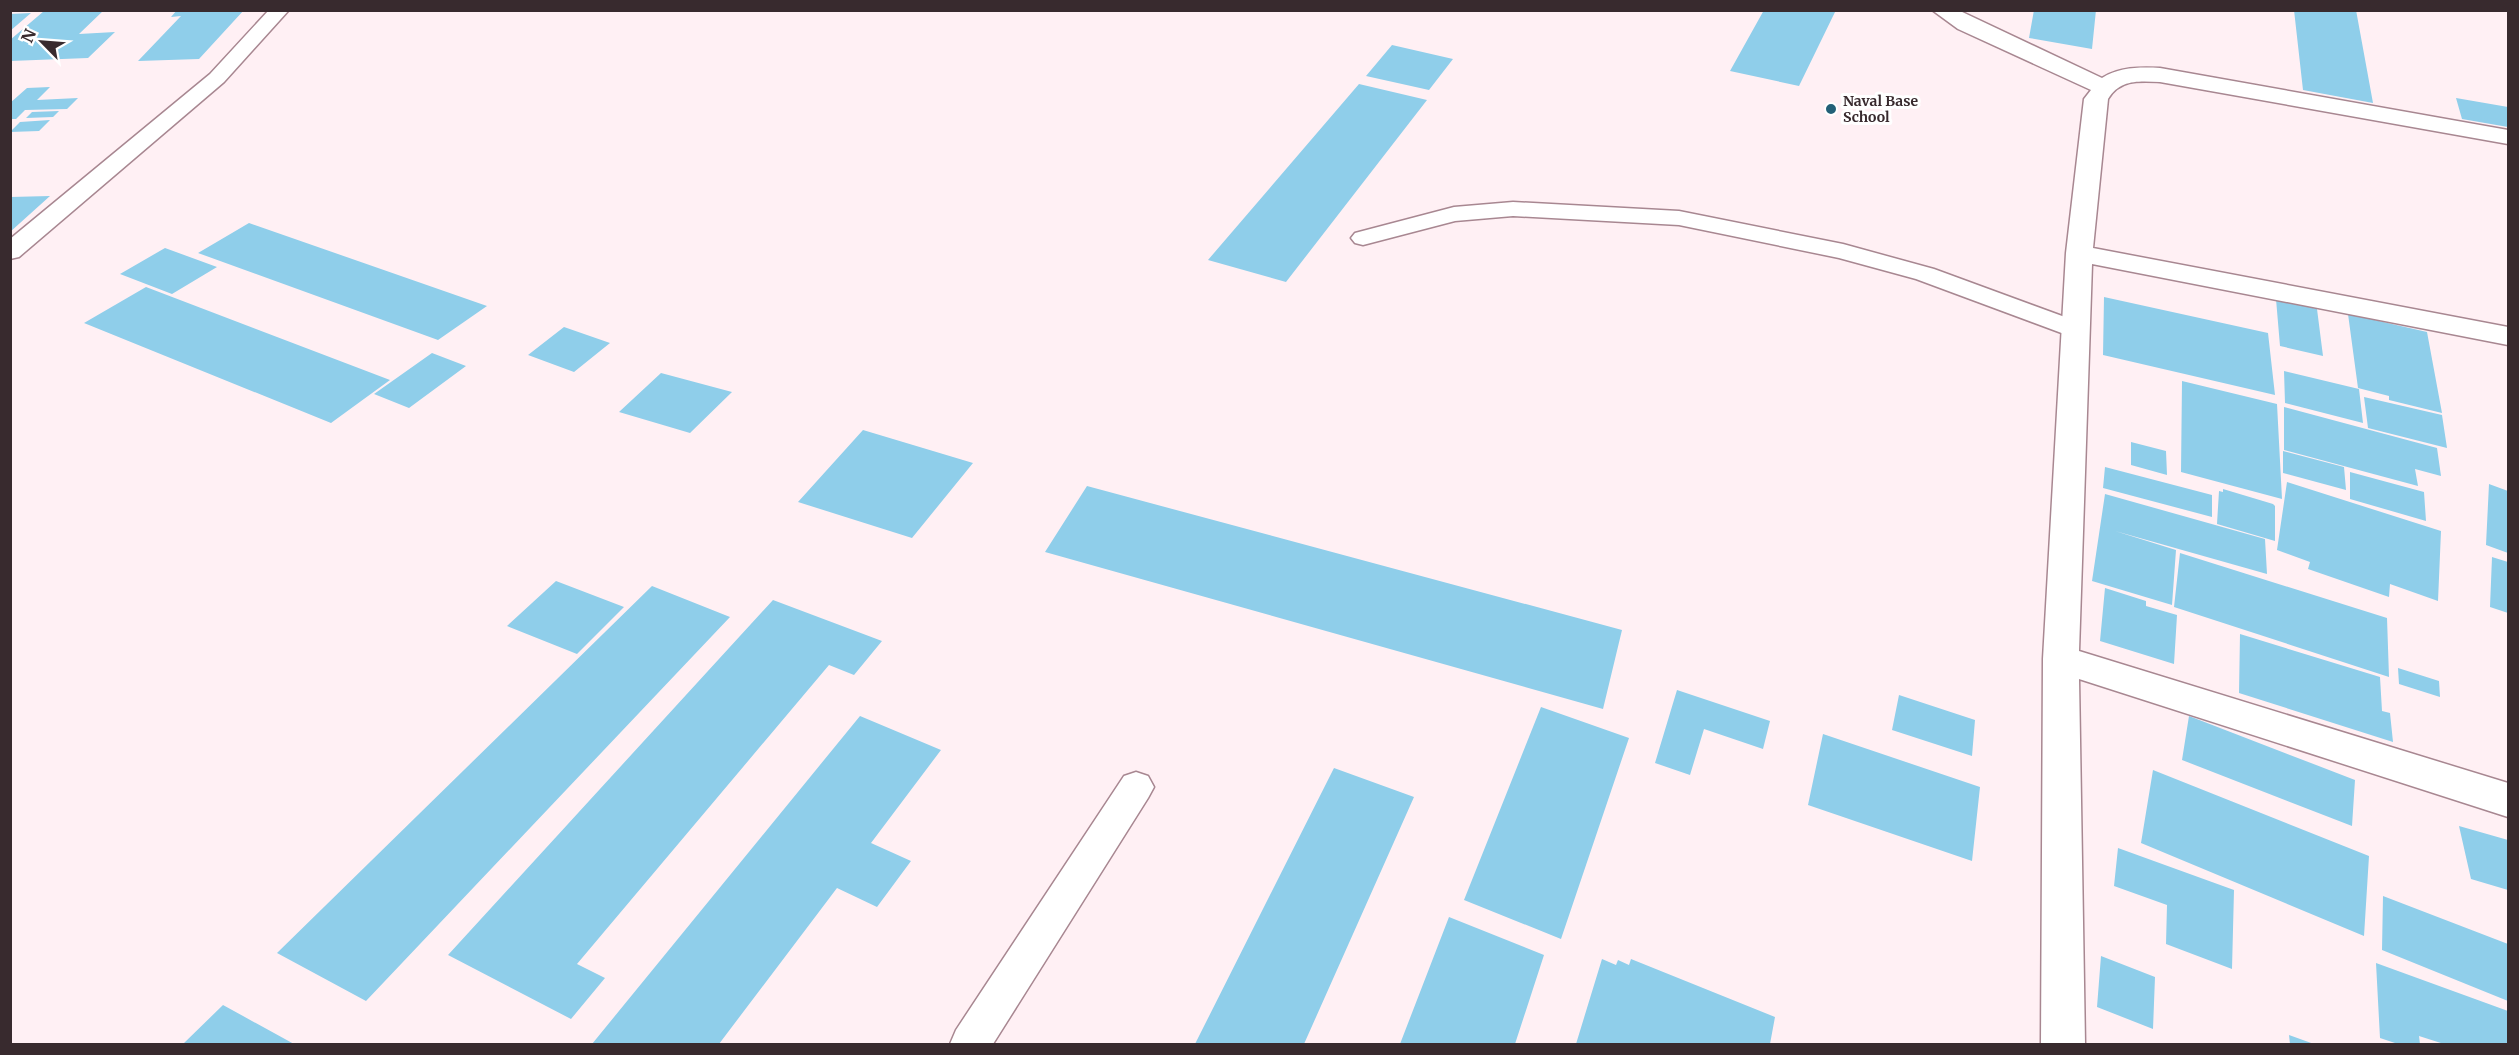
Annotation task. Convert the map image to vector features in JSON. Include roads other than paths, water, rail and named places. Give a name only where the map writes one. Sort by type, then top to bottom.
[{"type":"street","points":[[1942,10],[1966,24],[2103,87]]},
{"type":"street","points":[[2063,1044],[2061,659],[2079,253],[2096,99],[2103,87],[2120,77],[2134,74],[2160,75],[2508,137]]},
{"type":"street","points":[[2079,253],[2508,336]]},
{"type":"street","points":[[2061,659],[2508,800]]},
{"type":"lane","points":[[10,252],[217,78],[280,10]]},
{"type":"lane","points":[[1363,238],[1454,214],[1513,209],[1679,218],[1843,251],[1924,274],[2075,330]]},
{"type":"lane","points":[[970,1044],[1136,787]]},
{"type":"place","name":"Naval Base School","points":[[1831,109]]}]
